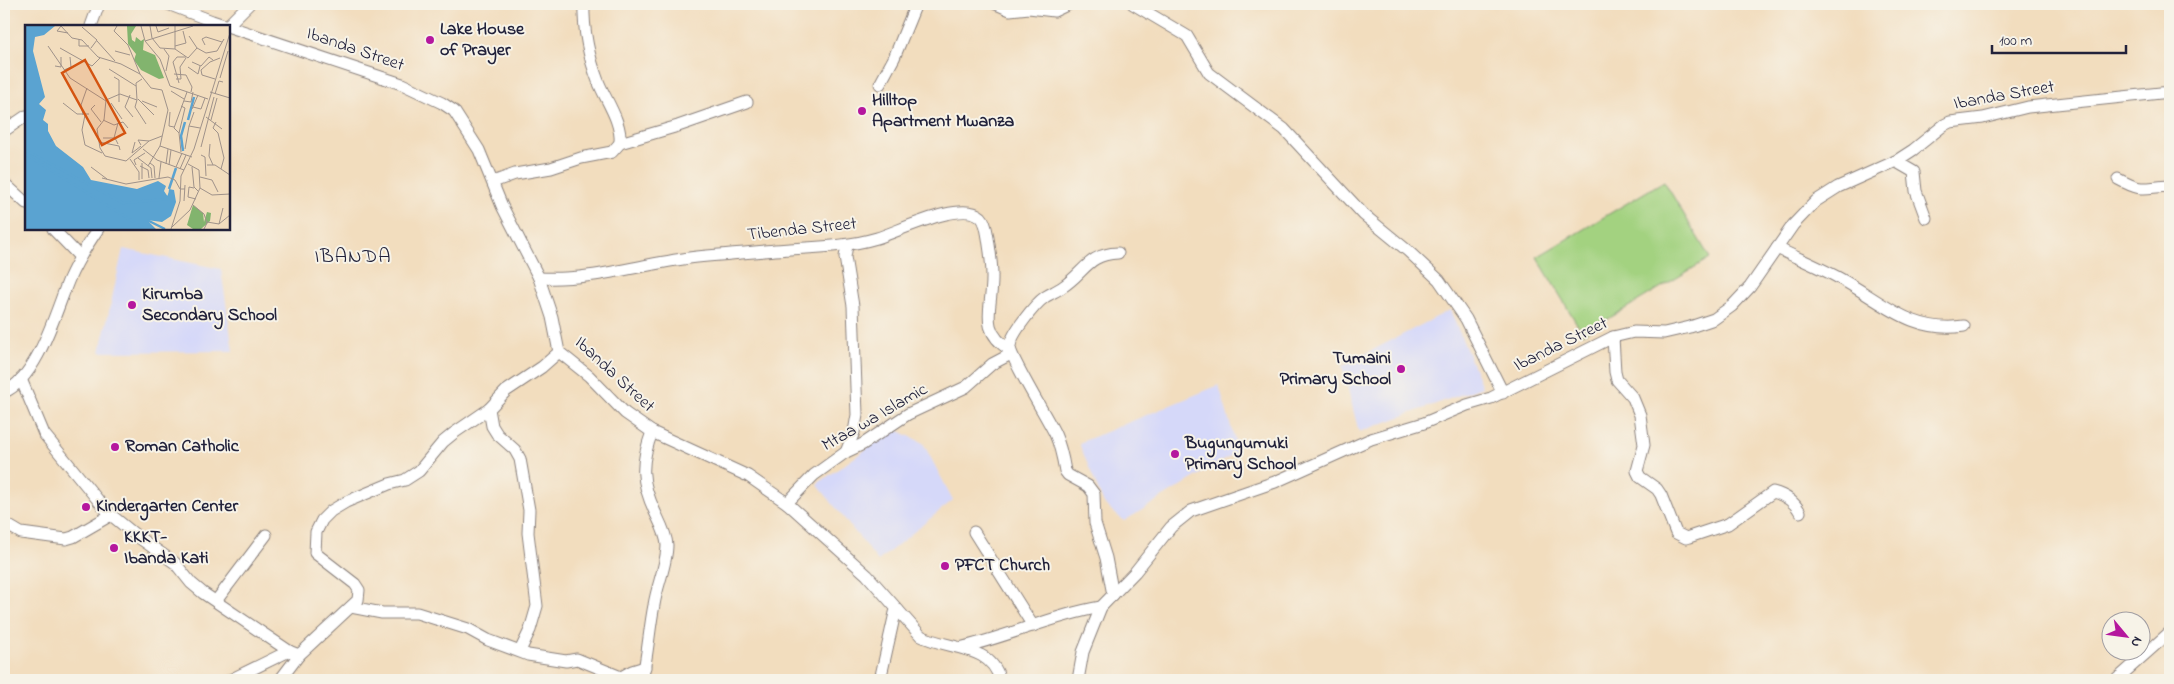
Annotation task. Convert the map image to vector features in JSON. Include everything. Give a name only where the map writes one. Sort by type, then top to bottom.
[{"type":"street","points":[[91,25],[99,4]]},
{"type":"street","name":"Ibanda Street","points":[[168,4],[228,25]]},
{"type":"street","points":[[228,25],[250,4]]},
{"type":"street","points":[[584,4],[587,40],[597,79],[618,127],[620,143]]},
{"type":"street","points":[[996,4],[1010,10],[1029,8],[1054,11],[1069,4]]},
{"type":"street","points":[[1134,4],[1187,36],[1209,73],[1284,129],[1364,215],[1408,251],[1438,280],[1466,319],[1502,393]]},
{"type":"street","points":[[880,84],[894,58],[913,5]]},
{"type":"street","name":"Ibanda Street","points":[[230,26],[402,84],[442,103],[454,111],[469,132],[493,182],[502,206],[539,278],[552,317],[560,352],[568,361],[589,376],[625,412],[652,432],[748,476],[787,503],[867,574],[921,636],[940,644],[964,647],[989,660],[997,671],[1000,680]]},
{"type":"street","name":"Ibanda Street","points":[[1101,607],[1135,572],[1171,527],[1191,511],[1275,482],[1371,439],[1424,423],[1502,393],[1613,337],[1634,332],[1664,333],[1714,319],[1738,300],[1799,218],[1816,201],[1838,187],[1895,161],[1950,122],[1983,118],[2028,107],[2170,92]]},
{"type":"street","points":[[493,182],[515,174],[551,168],[581,158],[612,152],[620,143],[678,126],[747,102]]},
{"type":"street","points":[[4,131],[25,117]]},
{"type":"street","points":[[1895,161],[1914,172],[1914,186],[1926,218]]},
{"type":"street","points":[[2118,178],[2131,186],[2143,190],[2157,186],[2170,186]]},
{"type":"street","points":[[4,183],[25,202]]},
{"type":"street","name":"Tibenda Street","points":[[539,278],[577,279],[688,258],[847,244],[876,239],[906,226],[956,212],[968,211],[980,217],[986,226],[991,252],[992,276],[988,314],[990,329],[1000,343],[1011,352]]},
{"type":"street","points":[[53,230],[80,257]]},
{"type":"street","points":[[4,392],[21,379],[50,329],[80,257],[97,230]]},
{"type":"street","points":[[846,452],[854,432],[857,415],[853,306],[845,257],[847,244]]},
{"type":"street","points":[[1777,248],[1839,277],[1904,318],[1938,327],[1964,326]]},
{"type":"street","points":[[1113,595],[1106,558],[1095,523],[1092,490],[1064,471],[1056,435],[1011,352],[1012,339],[1039,303],[1066,285],[1100,255],[1118,253]]},
{"type":"street","points":[[1613,337],[1617,380],[1633,398],[1640,415],[1644,445],[1637,471],[1640,477],[1657,489],[1661,495],[1676,533],[1686,538],[1728,524],[1773,492],[1788,498],[1796,504],[1800,512]]},
{"type":"street","points":[[230,680],[294,653],[352,608],[359,594],[356,584],[315,553],[316,532],[322,520],[331,511],[346,502],[389,484],[405,480],[419,472],[443,442],[475,417],[489,409],[506,391],[542,367],[560,352]]},
{"type":"street","name":"Mtaa wa Islamic","points":[[787,503],[814,475],[846,452],[863,444],[908,414],[966,388],[992,364],[1011,352]]},
{"type":"street","points":[[21,379],[44,434],[111,515],[175,564],[191,583],[294,653]]},
{"type":"street","points":[[489,409],[492,426],[497,434],[515,450],[520,459],[529,510],[528,534],[537,606],[530,630],[520,652]]},
{"type":"street","points":[[642,680],[648,658],[654,605],[667,546],[665,534],[646,492],[643,463],[645,450],[652,432]]},
{"type":"street","points":[[4,523],[21,533],[66,539],[73,537],[111,515]]},
{"type":"street","points":[[974,532],[1032,626]]},
{"type":"street","points":[[216,601],[266,534]]},
{"type":"street","points":[[964,647],[998,638],[1066,614],[1101,607]]},
{"type":"street","points":[[1078,680],[1082,652],[1101,607]]},
{"type":"street","points":[[352,608],[382,613],[417,613],[468,629],[488,640],[520,652],[566,661],[577,659],[618,678],[645,667]]},
{"type":"street","points":[[880,680],[895,613],[898,610]]},
{"type":"street","points":[[2116,680],[2170,632]]},
{"type":"street","points":[[280,680],[294,653]]},
{"type":"shaded area","points":[[123,249],[221,269],[233,351],[100,352]]},
{"type":"shaded area","points":[[1450,310],[1482,387],[1359,432],[1342,366]]},
{"type":"shaded area","points":[[1219,385],[1238,451],[1124,521],[1104,504],[1079,443]]},
{"type":"shaded area","points":[[895,429],[923,443],[953,500],[878,561],[817,484]]},
{"type":"green space","points":[[1664,181],[1710,258],[1583,334],[1537,257]]},
{"type":"place","name":"Lake House of Prayer","points":[[430,40]]},
{"type":"place","name":"Hilltop Apartment Mwanza","points":[[862,111]]},
{"type":"place","name":"Kirumba Secondary School","points":[[132,305]]},
{"type":"place","name":"Tumaini Primary School","points":[[1401,369]]},
{"type":"place","name":"Roman Catholic","points":[[115,447]]},
{"type":"place","name":"Bugungumuki Primary School","points":[[1175,454]]},
{"type":"place","name":"Kindergarten Center","points":[[86,507]]},
{"type":"place","name":"KKKT- Ibanda Kati","points":[[114,548]]},
{"type":"place","name":"PFCT Church","points":[[945,566]]},
{"type":"district","name":"IBANDA","points":[[353,257]]}]
